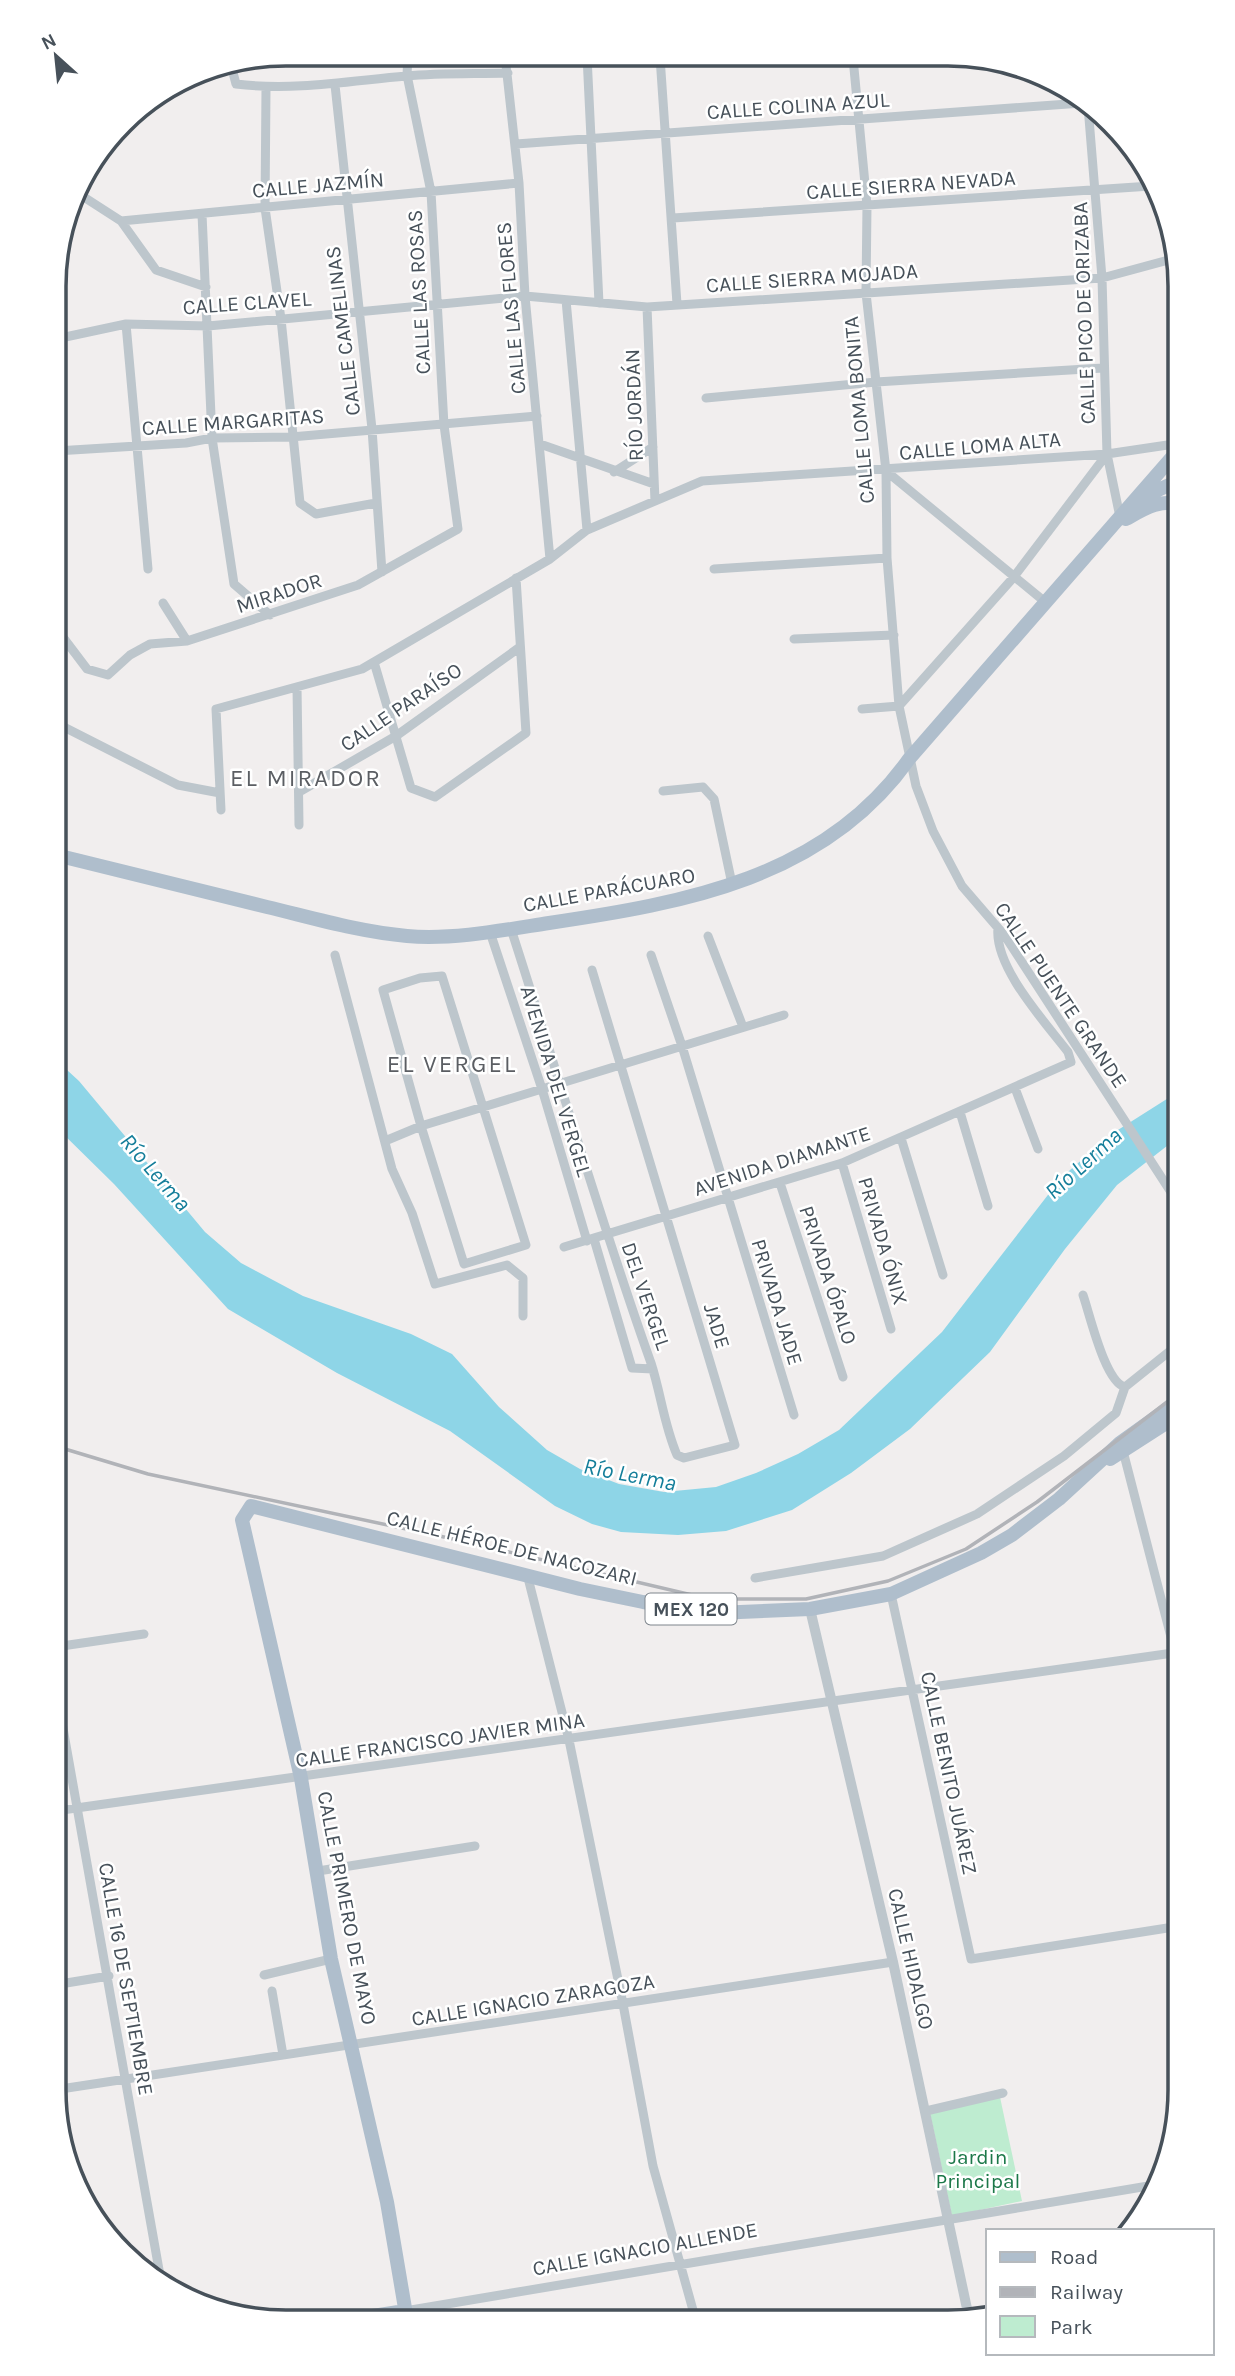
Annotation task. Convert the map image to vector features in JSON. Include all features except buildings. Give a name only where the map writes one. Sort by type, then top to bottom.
[{"type":"main road","points":[[1116,522],[1138,500],[1168,462]]},
{"type":"main road","points":[[1138,500],[1168,485]]},
{"type":"main road","points":[[1116,522],[1149,506],[1168,501]]},
{"type":"main road","name":"CALLE PARÁCUARO","points":[[66,858],[341,925],[408,937],[490,932],[640,910],[707,894],[773,868],[838,832],[886,792],[909,759],[1044,601],[1116,522]]},
{"type":"main road","name":"CALLE HÉROE DE NACOZARI","points":[[251,1506],[272,1514],[593,1592],[716,1614],[810,1609],[891,1594],[951,1568],[1012,1535],[1168,1410]]},
{"type":"main road","name":"CALLE HÉROE DE NACOZARI","points":[[1122,1447],[1168,1421]]},
{"type":"main road","name":"CALLE PRIMERO DE MAYO","points":[[251,1506],[242,1520],[301,1777],[331,1959],[387,2202],[405,2310]]},
{"type":"street","points":[[661,66],[677,304]]},
{"type":"street","name":"CALLE LOMA BONITA","points":[[854,66],[867,205],[866,293],[886,471],[887,558],[899,706],[909,759]]},
{"type":"street","name":"CALLE LAS ROSAS","points":[[407,67],[431,192],[444,425],[458,529]]},
{"type":"street","name":"CALLE LAS FLORES","points":[[507,67],[516,144],[525,296],[550,559]]},
{"type":"street","points":[[587,67],[599,303]]},
{"type":"street","points":[[233,74],[236,84],[266,88],[335,85],[407,75],[508,74]]},
{"type":"street","name":"CALLE CAMELINAS","points":[[335,85],[345,201],[372,429],[382,572]]},
{"type":"street","points":[[266,88],[265,208],[281,319],[291,437],[300,503],[316,514],[376,503]]},
{"type":"street","name":"CALLE COLINA AZUL","points":[[516,144],[1071,104]]},
{"type":"street","name":"CALLE PICO DE ORIZABA","points":[[1089,118],[1102,278],[1107,454],[1116,522]]},
{"type":"street","name":"CALLE JAZMÍN","points":[[121,221],[519,183]]},
{"type":"street","name":"CALLE SIERRA NEVADA","points":[[673,218],[1144,186]]},
{"type":"street","name":"CALLE CLAVEL","points":[[85,198],[121,221],[156,270],[206,287]]},
{"type":"street","points":[[202,214],[212,438],[234,584],[270,615]]},
{"type":"street","name":"CALLE SIERRA MOJADA","points":[[525,296],[647,307],[1102,278],[1167,260]]},
{"type":"street","name":"CALLE CLAVEL","points":[[66,337],[126,324],[208,326],[525,296]]},
{"type":"street","points":[[566,300],[587,530]]},
{"type":"street","name":"RÍO JORDÁN","points":[[647,307],[655,501]]},
{"type":"street","points":[[126,324],[148,569]]},
{"type":"street","points":[[706,398],[876,382],[1103,368]]},
{"type":"street","name":"CALLE MARGARITAS","points":[[66,450],[212,438],[291,437],[537,416]]},
{"type":"street","points":[[540,444],[581,461],[654,484]]},
{"type":"street","points":[[614,472],[653,447]]},
{"type":"street","name":"CALLE LOMA ALTA","points":[[550,559],[587,530],[702,481],[886,471],[1107,454],[1168,447]]},
{"type":"street","points":[[862,709],[899,706],[1013,578],[1107,454]]},
{"type":"street","points":[[886,471],[1044,601]]},
{"type":"street","name":"MIRADOR","points":[[66,641],[87,669],[108,675],[130,655],[150,644],[187,641],[358,585],[458,529]]},
{"type":"street","points":[[714,569],[887,558]]},
{"type":"street","points":[[221,810],[216,709],[362,669],[550,559]]},
{"type":"street","points":[[374,662],[411,788],[435,797],[526,733],[516,578]]},
{"type":"street","points":[[163,603],[187,641]]},
{"type":"street","points":[[794,639],[894,635]]},
{"type":"street","name":"CALLE PARAÍSO","points":[[299,792],[396,736],[520,647]]},
{"type":"street","points":[[297,687],[299,825]]},
{"type":"street","points":[[66,728],[178,785],[220,793]]},
{"type":"street","name":"CALLE PUENTE GRANDE","points":[[909,759],[933,831],[962,886],[1001,932],[1168,1186]]},
{"type":"street","points":[[663,791],[703,787],[714,799],[732,884]]},
{"type":"street","name":"AVENIDA DEL VERGEL","points":[[510,929],[561,1083],[606,1235]]},
{"type":"street","name":"AVENIDA DEL VERGEL","points":[[490,932],[591,1240]]},
{"type":"street","name":"AVENIDA DIAMANTE","points":[[564,1247],[842,1163],[1072,1062],[1008,967],[997,936],[1001,932]]},
{"type":"street","points":[[708,936],[743,1027]]},
{"type":"street","points":[[335,955],[392,1169],[412,1213],[435,1284],[507,1265],[523,1278],[523,1316]]},
{"type":"street","name":"PRIVADA JADE","points":[[651,955],[682,1046],[794,1415]]},
{"type":"street","name":"JADE","points":[[592,970],[623,1064],[735,1446]]},
{"type":"street","points":[[442,976],[526,1245],[464,1264],[421,1126],[383,990],[420,978],[442,976]]},
{"type":"street","points":[[385,1141],[421,1126],[784,1015]]},
{"type":"street","points":[[1015,1088],[1038,1149]]},
{"type":"street","points":[[960,1112],[988,1206]]},
{"type":"street","points":[[901,1138],[943,1275]]},
{"type":"street","name":"PRIVADA ÓNIX","points":[[842,1163],[891,1329]]},
{"type":"street","name":"PRIVADA ÓPALO","points":[[780,1183],[843,1377]]},
{"type":"street","name":"DEL VERGEL","points":[[606,1235],[653,1368],[666,1430],[677,1455],[684,1458],[735,1446]]},
{"type":"street","name":"DEL VERGEL","points":[[591,1240],[632,1368],[653,1368]]},
{"type":"street","points":[[1083,1295],[1103,1357],[1114,1380],[1125,1387]]},
{"type":"street","points":[[755,1578],[883,1556],[977,1514],[1064,1456],[1116,1413],[1125,1387],[1168,1353]]},
{"type":"street","points":[[1122,1447],[1168,1615]]},
{"type":"street","points":[[527,1574],[569,1740],[653,2165],[693,2310]]},
{"type":"street","name":"CALLE BENITO JUÁREZ","points":[[891,1594],[914,1689],[971,1959],[1168,1928]]},
{"type":"street","name":"CALLE HIDALGO","points":[[810,1609],[893,1962],[967,2308]]},
{"type":"street","points":[[66,1645],[144,1634]]},
{"type":"street","name":"CALLE FRANCISCO JAVIER MINA","points":[[66,1810],[1168,1653]]},
{"type":"street","name":"CALLE 16 DE SEPTIEMBRE","points":[[66,1740],[159,2268]]},
{"type":"street","points":[[318,1871],[475,1846]]},
{"type":"street","points":[[264,1975],[331,1959]]},
{"type":"street","name":"CALLE IGNACIO ZARAGOZA","points":[[66,2088],[893,1962]]},
{"type":"street","points":[[66,1983],[109,1976]]},
{"type":"street","points":[[272,1991],[283,2055]]},
{"type":"street","points":[[926,2111],[1003,2093]]},
{"type":"street","name":"CALLE IGNACIO ALLENDE","points":[[437,2310],[681,2263],[1145,2187]]},
{"type":"green space","name":"Jardin Principal","points":[[1000,2097],[1022,2201],[952,2216],[930,2113]]},
{"type":"water","name":"Río Lerma","points":[[66,1069],[79,1081],[205,1232],[241,1263],[303,1296],[411,1334],[452,1354],[499,1407],[547,1450],[580,1469],[619,1484],[664,1492],[716,1487],[756,1473],[798,1454],[839,1430],[942,1332],[1061,1178],[1110,1135],[1168,1098],[1168,1145],[1117,1185],[1065,1249],[990,1352],[910,1429],[851,1473],[792,1510],[726,1531],[678,1535],[621,1532],[592,1524],[555,1506],[450,1431],[337,1373],[228,1309],[114,1184],[66,1137]]},
{"type":"railway","points":[[66,1449],[148,1474],[458,1540],[709,1599],[806,1599],[888,1581],[966,1549],[1037,1502],[1168,1401]]},
{"type":"district","name":"EL MIRADOR","points":[[306,778]]},
{"type":"district","name":"EL VERGEL","points":[[452,1064]]}]
